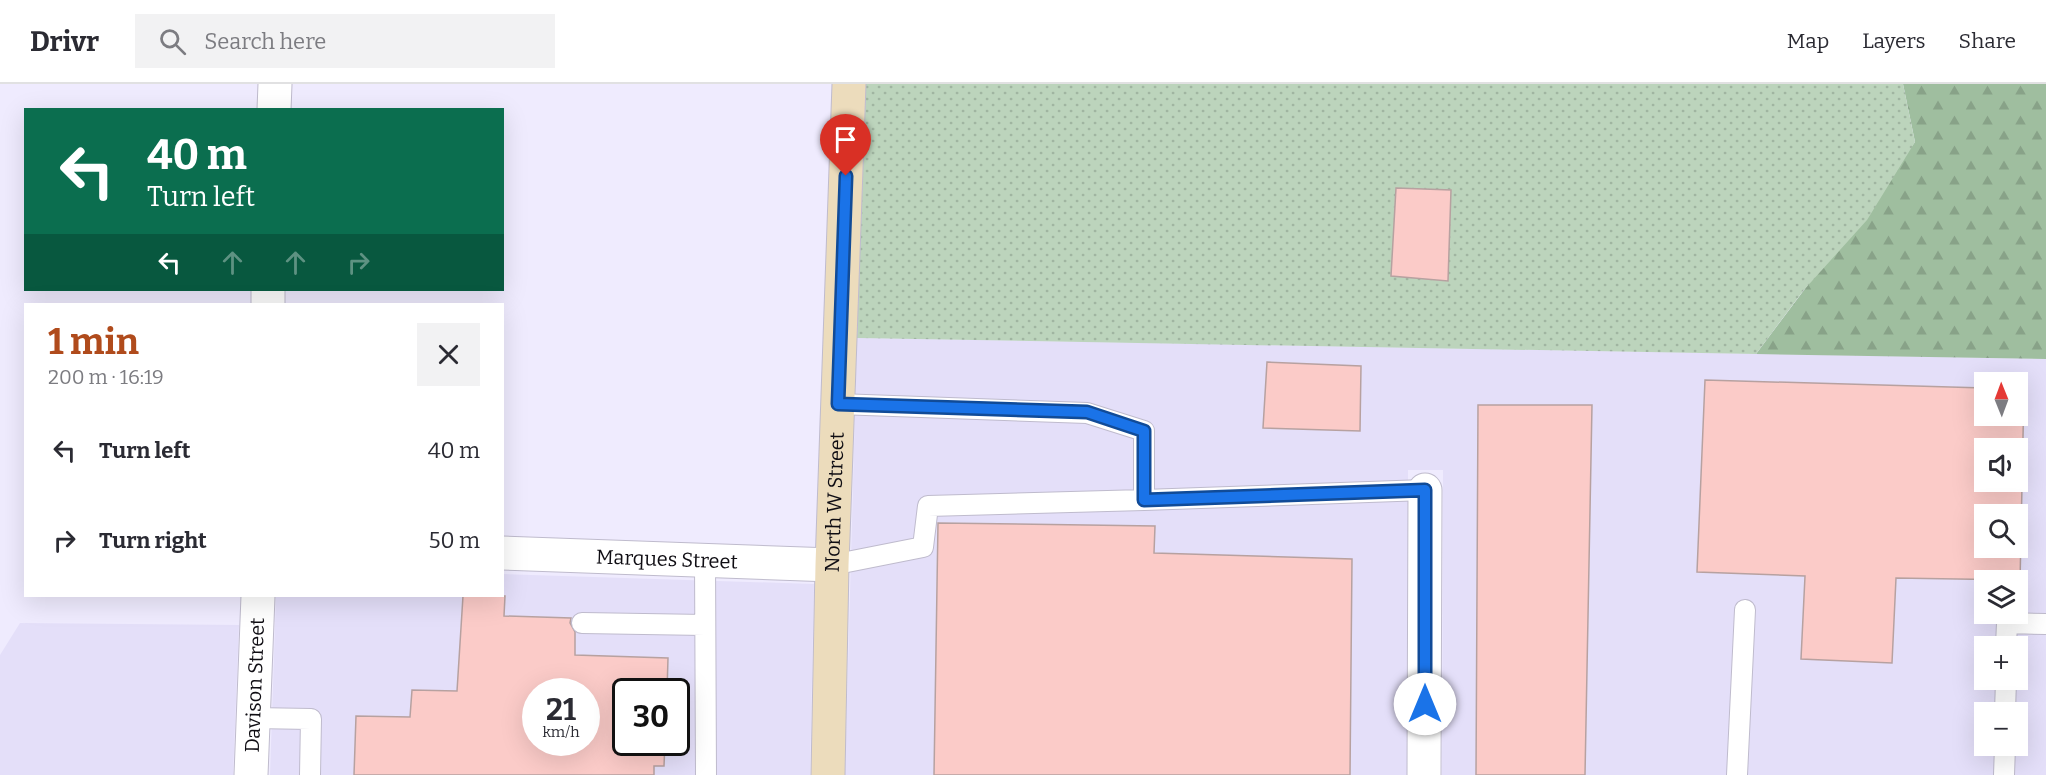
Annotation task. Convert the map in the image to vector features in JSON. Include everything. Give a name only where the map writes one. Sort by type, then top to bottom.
[{"type":"main road","name":"North W Street","points":[[828,775],[832,565],[849,84]]},
{"type":"street","points":[[274,108],[275,84]]},
{"type":"street","points":[[1424,775],[1425,490]]},
{"type":"street","name":"Marques Street","points":[[504,553],[832,565]]},
{"type":"street","name":"Davison Street","points":[[251,775],[258,597]]},
{"type":"lane","points":[[838,404],[1087,412],[1144,431],[1144,500]]},
{"type":"lane","points":[[832,565],[923,547],[928,506],[1425,490]]},
{"type":"lane","points":[[705,560],[706,775]]},
{"type":"lane","points":[[1737,775],[1745,610]]},
{"type":"lane","points":[[582,623],[705,625]]},
{"type":"lane","points":[[2006,636],[2007,623],[2046,624]]},
{"type":"lane","points":[[253,717],[311,719],[310,775]]},
{"type":"lane","points":[[2004,775],[2005,756]]},
{"type":"shaded area","points":[[857,338],[2046,359],[2046,775],[1442,775],[1443,470],[1408,470],[1407,775],[845,775]]},
{"type":"shaded area","points":[[504,574],[814,584],[810,775],[270,775],[276,597],[504,597]]},
{"type":"shaded area","points":[[20,623],[239,625],[233,775],[0,775],[0,655]]},
{"type":"green space","points":[[866,84],[1903,84],[1915,142],[1867,220],[1803,291],[1756,354],[857,338]]},
{"type":"green space","points":[[1903,84],[2046,84],[2046,359],[1756,354],[1915,142]]},
{"type":"building","points":[[1396,188],[1451,190],[1448,281],[1391,276]]},
{"type":"building","points":[[1267,362],[1361,366],[1360,431],[1263,428]]},
{"type":"building","points":[[1705,380],[1974,388],[1974,426],[2023,426],[2023,438],[1974,438],[1974,492],[2022,492],[2022,504],[1974,504],[1974,558],[2020,558],[2020,570],[1974,570],[1974,579],[1896,578],[1892,663],[1801,659],[1805,576],[1697,572]]},
{"type":"building","points":[[1478,405],[1592,405],[1585,775],[1476,775]]},
{"type":"building","points":[[938,523],[1155,526],[1154,553],[1352,559],[1350,775],[934,775]]},
{"type":"building","points":[[505,596],[504,616],[571,618],[570,623],[575,632],[575,655],[668,658],[667,678],[612,678],[612,756],[664,756],[664,766],[654,766],[654,775],[354,775],[356,716],[410,717],[412,690],[457,691],[463,597]]},
{"type":"route","points":[[846,176],[838,404],[1087,412],[1144,431],[1144,500],[1425,490],[1425,704]]}]
